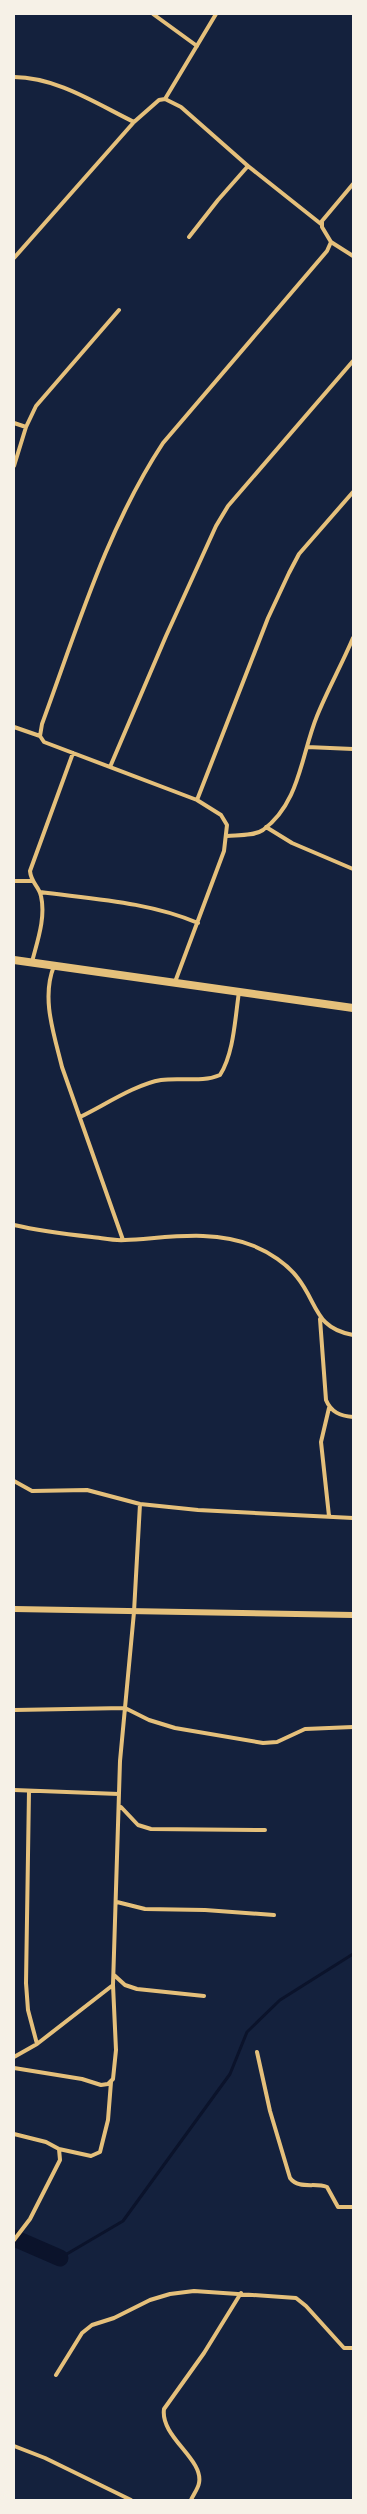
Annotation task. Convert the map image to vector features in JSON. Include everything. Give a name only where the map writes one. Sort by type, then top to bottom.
[{"type":"highway","points":[[14,960],[353,1008]]},
{"type":"street","points":[[153,14],[197,46]]},
{"type":"street","points":[[14,258],[134,122],[153,103],[165,99],[188,58],[216,14]]},
{"type":"street","points":[[14,77],[25,77],[64,88],[134,122]]},
{"type":"street","points":[[165,99],[181,107],[248,166],[321,224],[331,242],[353,256]]},
{"type":"street","points":[[189,237],[218,200],[248,166]]},
{"type":"street","points":[[321,224],[353,184]]},
{"type":"street","points":[[40,736],[42,724],[86,605],[129,500],[143,473],[163,443],[327,250],[331,242]]},
{"type":"street","points":[[14,466],[26,427],[36,406],[119,310]]},
{"type":"street","points":[[110,767],[166,636],[216,526],[228,506],[353,361]]},
{"type":"street","points":[[14,423],[26,427]]},
{"type":"street","points":[[196,800],[268,618],[289,573],[299,554],[353,492]]},
{"type":"street","points":[[227,836],[258,832],[266,827],[289,799],[298,778],[317,716],[353,638]]},
{"type":"street","points":[[14,727],[40,736],[44,742],[196,800],[221,815],[227,825],[227,836],[198,923],[175,983]]},
{"type":"street","points":[[307,747],[353,749]]},
{"type":"street","points":[[32,962],[43,910],[40,892],[31,880],[30,871],[73,753]]},
{"type":"street","points":[[266,827],[292,843],[353,869]]},
{"type":"street","points":[[14,881],[31,880]]},
{"type":"street","points":[[40,892],[152,907],[174,912],[198,923]]},
{"type":"street","points":[[54,966],[48,980],[46,993],[62,1067],[124,1240]]},
{"type":"street","points":[[80,1117],[144,1085],[161,1080],[204,1079],[220,1075],[224,1069],[231,1041],[239,992]]},
{"type":"street","points":[[14,1225],[58,1234],[124,1240],[157,1236],[198,1236],[229,1239],[254,1246],[279,1260],[297,1277],[320,1319],[326,1400],[329,1408],[321,1442],[329,1516]]},
{"type":"street","points":[[320,1319],[335,1329],[353,1335]]},
{"type":"street","points":[[329,1408],[336,1413],[353,1417]]},
{"type":"street","points":[[14,1481],[32,1491],[88,1490],[140,1504],[198,1510],[353,1518]]},
{"type":"street","points":[[14,2134],[46,2142],[59,2149],[91,2156],[100,2152],[108,2120],[111,2082],[116,2050],[113,1985],[120,1807],[119,1794],[134,1612],[140,1504]]},
{"type":"street","points":[[14,1609],[353,1615]]},
{"type":"street","points":[[14,1710],[125,1708],[149,1720],[175,1728],[263,1743],[277,1742],[305,1729],[353,1727]]},
{"type":"street","points":[[14,1790],[119,1794]]},
{"type":"street","points":[[29,1791],[26,1983],[28,2010],[38,2044]]},
{"type":"street","points":[[120,1807],[138,1825],[151,1829],[265,1830]]},
{"type":"street","points":[[117,1902],[145,1909],[205,1910],[274,1915]]},
{"type":"street","points":[[114,1974],[125,1985],[137,1989],[204,1996]]},
{"type":"street","points":[[14,2057],[38,2044],[113,1985]]},
{"type":"street","points":[[257,2052],[270,2111],[290,2178],[296,2183],[327,2187],[338,2208],[353,2207]]},
{"type":"street","points":[[14,2068],[82,2079],[101,2085],[111,2082]]},
{"type":"street","points":[[14,2240],[24,2229],[60,2160],[59,2149]]},
{"type":"street","points":[[56,2375],[82,2333],[92,2325],[170,2294],[194,2291],[241,2293],[296,2298],[306,2306],[344,2348],[353,2348]]},
{"type":"street","points":[[191,2500],[199,2484],[198,2476],[194,2466],[165,2425],[164,2409],[204,2353],[241,2293]]},
{"type":"street","points":[[14,2446],[45,2458],[131,2500]]},
{"type":"waterway","points":[[60,2258],[123,2221],[230,2074],[247,2032],[280,2000],[353,1954]]},
{"type":"waterway","points":[[14,2238],[60,2258]]}]
